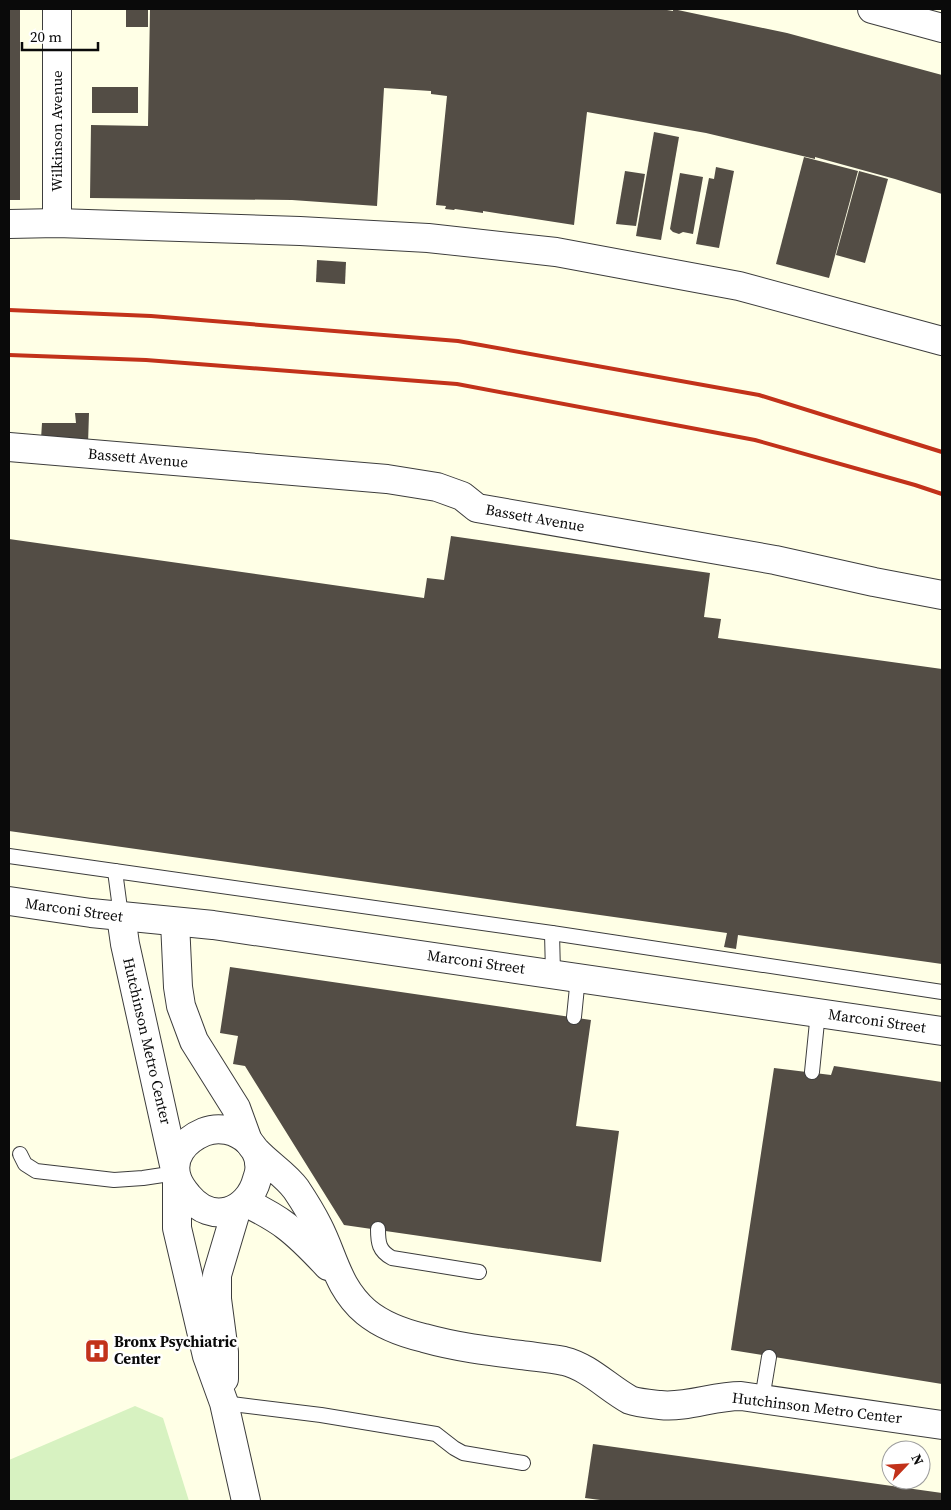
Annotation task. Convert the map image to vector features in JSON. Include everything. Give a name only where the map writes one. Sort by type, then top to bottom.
[{"type":"street","name":"Wilkinson Avenue","points":[[57,9],[57,223]]},
{"type":"street","points":[[872,9],[942,28]]},
{"type":"street","points":[[9,224],[57,223],[320,232],[428,238],[556,252],[739,286],[942,341]]},
{"type":"street","name":"Bassett Avenue","points":[[9,447],[387,479],[437,487],[462,496],[477,508],[775,560],[942,595]]},
{"type":"street","name":"Marconi Street","points":[[9,901],[121,916],[213,925],[942,1030]]},
{"type":"street","name":"Hutchinson Metro Center","points":[[121,916],[127,953],[176,1172],[177,1228],[207,1356],[224,1403],[246,1501]]},
{"type":"street","name":"Hutchinson Metro Center","points":[[175,922],[178,987],[181,1006],[194,1040],[236,1108],[259,1162],[259,1171],[252,1192],[241,1205],[218,1275],[218,1299],[224,1352],[224,1403]]},
{"type":"street","name":"Hutchinson Metro Center","points":[[339,1278],[319,1227],[296,1188],[252,1146],[229,1130],[219,1129],[210,1130],[190,1139],[183,1146],[176,1172],[190,1199],[198,1206],[216,1212],[227,1212],[241,1205],[269,1214],[304,1240],[339,1278],[352,1297],[366,1312],[390,1328],[425,1339],[470,1348],[563,1361],[580,1367],[632,1401],[670,1405],[729,1396],[942,1425]]},
{"type":"lane","points":[[9,856],[552,933],[942,992]]},
{"type":"lane","points":[[114,871],[121,916]]},
{"type":"lane","points":[[552,933],[566,975],[574,1017]]},
{"type":"lane","points":[[812,1072],[818,1012]]},
{"type":"lane","points":[[20,1154],[26,1164],[36,1171],[96,1178],[131,1180],[176,1172]]},
{"type":"lane","points":[[378,1230],[378,1243],[381,1249],[384,1254],[392,1258],[479,1272]]},
{"type":"lane","points":[[762,1399],[769,1357]]},
{"type":"lane","points":[[224,1403],[331,1416],[436,1434],[463,1453],[523,1463]]},
{"type":"green space","points":[[135,1406],[163,1418],[189,1501],[9,1501],[9,1460]]},
{"type":"building","points":[[9,9],[20,9],[20,200],[9,200]]},
{"type":"building","points":[[126,9],[148,9],[148,27],[126,27]]},
{"type":"building","points":[[150,9],[661,9],[673,11],[673,9],[787,33],[942,75],[942,194],[815,157],[815,159],[706,133],[587,112],[574,225],[483,211],[483,213],[445,209],[446,206],[436,205],[447,96],[431,94],[431,91],[384,88],[377,206],[292,200],[90,198],[91,125],[148,126]]},
{"type":"building","points":[[92,87],[138,87],[138,113],[92,113]]},
{"type":"building","points":[[654,132],[679,137],[661,240],[636,236]]},
{"type":"building","points":[[804,157],[858,171],[829,278],[776,264]]},
{"type":"building","points":[[716,167],[734,171],[719,248],[696,244],[709,178],[714,179]]},
{"type":"building","points":[[625,171],[645,174],[636,226],[616,224]]},
{"type":"building","points":[[859,171],[888,179],[865,263],[836,255]]},
{"type":"building","points":[[680,173],[703,177],[693,234],[683,232],[679,234],[670,229]]},
{"type":"building","points":[[317,260],[346,262],[345,284],[316,282]]},
{"type":"building","points":[[75,413],[89,413],[88,444],[41,439],[42,423],[76,423]]},
{"type":"building","points":[[451,536],[710,573],[704,617],[721,619],[718,638],[942,669],[942,964],[738,935],[736,949],[724,947],[727,933],[9,831],[9,539],[424,598],[427,578],[444,580]]},
{"type":"building","points":[[230,967],[591,1020],[576,1126],[619,1131],[601,1262],[344,1225],[245,1066],[233,1064],[238,1036],[220,1033]]},
{"type":"building","points":[[834,1066],[942,1082],[942,1384],[731,1350],[774,1068],[831,1075]]},
{"type":"building","points":[[593,1444],[881,1484],[881,1490],[921,1490],[942,1493],[942,1501],[608,1501],[585,1498]]},
{"type":"railway","points":[[9,310],[151,316],[458,341],[759,395],[942,452]]},
{"type":"railway","points":[[9,355],[146,360],[457,384],[755,440],[942,494]]},
{"type":"place","name":"Bronx Psychiatric Center","points":[[97,1351]]}]
